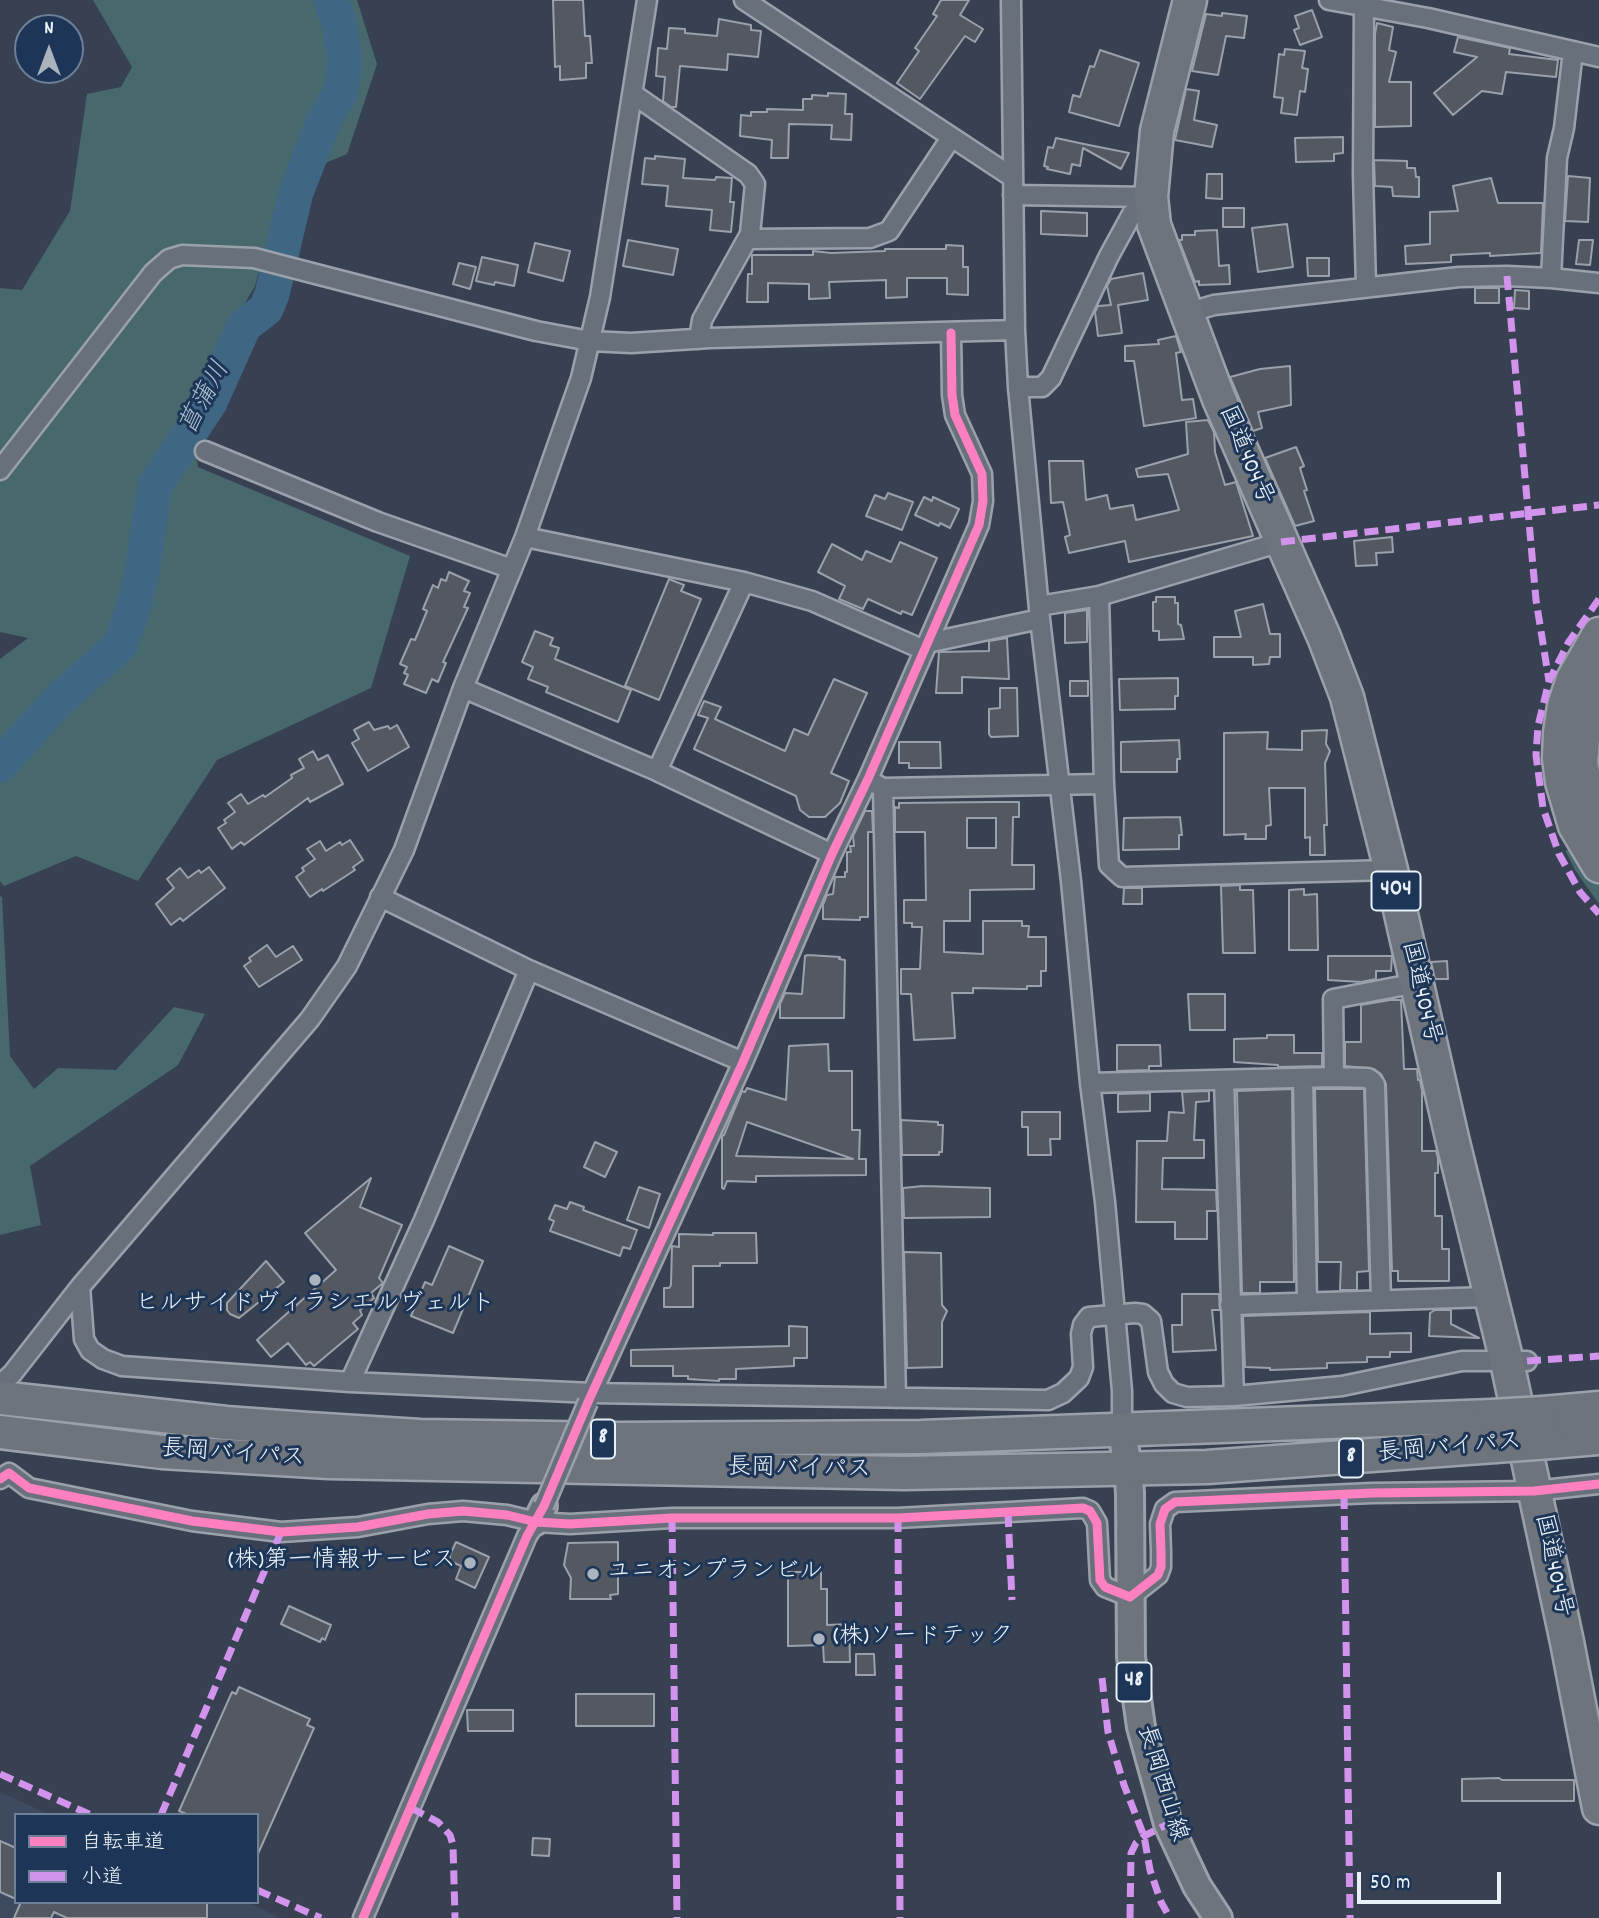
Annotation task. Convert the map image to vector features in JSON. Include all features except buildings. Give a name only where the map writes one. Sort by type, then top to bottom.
[{"type":"highway","name":"国道404号","points":[[1190,0],[1157,131],[1151,197],[1154,225],[1224,411],[1324,637],[1347,697],[1391,870],[1489,1297],[1517,1362],[1534,1491],[1599,1808]]},
{"type":"highway","points":[[1599,634],[1573,679],[1564,706],[1559,758],[1562,782],[1575,826],[1599,866]]},
{"type":"highway","points":[[1599,678],[1584,719],[1581,762],[1585,784],[1599,823]]},
{"type":"highway","name":"長岡バイパス","points":[[0,1398],[226,1423],[420,1436],[758,1439],[1122,1431],[1494,1431]]},
{"type":"highway","name":"長岡バイパス","points":[[0,1432],[162,1452],[329,1462],[904,1473],[1296,1461],[1494,1431],[1546,1427],[1599,1408]]},
{"type":"highway","name":"長岡バイパス","points":[[1546,1427],[1599,1438]]},
{"type":"main road","name":"長岡西山線","points":[[1122,1431],[1129,1468],[1131,1657],[1141,1727],[1168,1824],[1196,1886],[1217,1918]]},
{"type":"street","points":[[0,1385],[12,1374],[80,1287],[310,1019],[347,965],[404,849],[463,688],[525,537],[577,390],[600,297],[647,0]]},
{"type":"street","points":[[744,0],[951,138],[1012,186],[1151,197]]},
{"type":"street","points":[[1011,0],[1014,330],[1018,387],[1039,612],[1071,881],[1115,1315],[1122,1391],[1122,1431]]},
{"type":"street","points":[[1329,0],[1364,7],[1407,7],[1599,57]]},
{"type":"street","points":[[1364,7],[1366,286]]},
{"type":"street","points":[[1551,278],[1558,158],[1573,51]]},
{"type":"street","points":[[633,94],[748,174],[755,184],[748,239],[702,320],[699,339]]},
{"type":"street","points":[[748,239],[870,238],[889,230],[951,138]]},
{"type":"street","points":[[1018,387],[1042,387],[1051,378],[1132,214],[1151,197]]},
{"type":"street","points":[[0,470],[153,273],[169,259],[182,256],[254,258],[536,331],[590,341],[631,343],[1014,330]]},
{"type":"street","points":[[1187,313],[1214,305],[1459,277],[1551,278],[1599,284]]},
{"type":"street","points":[[363,1918],[527,1536],[540,1514],[743,1062],[832,854],[875,784],[926,646],[979,525],[983,501],[982,474],[955,415],[951,332]]},
{"type":"street","points":[[205,452],[378,522],[512,569]]},
{"type":"street","points":[[525,537],[744,582],[812,601],[926,646],[1281,542]]},
{"type":"street","points":[[657,771],[744,582]]},
{"type":"street","points":[[1099,596],[1109,865],[1122,877],[1391,870]]},
{"type":"street","points":[[463,688],[657,771],[832,854]]},
{"type":"street","points":[[875,784],[1104,784]]},
{"type":"street","points":[[875,784],[896,1398]]},
{"type":"street","points":[[380,897],[529,970],[743,1062]]},
{"type":"street","points":[[350,1382],[424,1220],[529,970]]},
{"type":"street","points":[[1334,1077],[1334,999],[1417,983]]},
{"type":"street","points":[[1303,1078],[1307,1302]]},
{"type":"street","points":[[1090,1083],[1368,1078],[1375,1086],[1381,1300]]},
{"type":"street","points":[[1224,1080],[1234,1396]]},
{"type":"street","points":[[80,1287],[84,1339],[89,1350],[122,1366],[590,1398],[1048,1400],[1063,1393],[1079,1378],[1083,1367],[1081,1334],[1083,1325],[1090,1317],[1135,1313],[1143,1314],[1152,1321],[1158,1372],[1164,1384],[1173,1393],[1187,1397],[1234,1396],[1342,1386],[1462,1361],[1517,1362]]},
{"type":"street","points":[[1230,1305],[1489,1297]]},
{"type":"street","points":[[0,1479],[9,1473],[29,1488],[192,1521],[281,1532],[358,1527],[428,1514],[463,1511],[507,1515],[540,1514],[570,1524],[672,1518],[898,1518],[1083,1508],[1090,1511],[1097,1523],[1100,1580],[1105,1587],[1130,1597],[1158,1575],[1161,1567],[1160,1524],[1165,1509],[1175,1502],[1372,1493],[1534,1491],[1599,1484]]},
{"type":"shaded area","points":[[0,1792],[47,1813],[14,1813],[14,1904],[250,1904],[281,1918],[0,1918]]},
{"type":"green space","points":[[93,0],[357,0],[377,64],[347,154],[284,180],[255,286],[186,404],[198,467],[410,556],[371,688],[217,760],[138,881],[76,856],[4,886],[0,881],[0,659],[28,638],[0,632],[0,288],[22,290],[70,211],[87,94],[121,87],[132,67]]},
{"type":"green space","points":[[1565,850],[1574,850],[1599,884],[1599,904],[1575,870]]},
{"type":"green space","points":[[0,896],[10,1056],[34,1089],[58,1068],[116,1070],[174,1007],[205,1014],[178,1065],[30,1166],[41,1225],[0,1235]]},
{"type":"waterway","name":"菖蒲川","points":[[0,765],[58,701],[120,645],[141,577],[155,486],[210,402],[244,326],[266,309],[296,192],[324,121],[341,91],[345,60],[339,22],[331,0]]},
{"type":"marked path","points":[[1507,276],[1536,600],[1549,681]]},
{"type":"marked path","points":[[1281,542],[1599,505]]},
{"type":"marked path","points":[[1599,599],[1568,643],[1549,681],[1538,726],[1536,755],[1543,808],[1559,854],[1580,892],[1599,914]]},
{"type":"marked path","points":[[1527,1361],[1599,1356]]},
{"type":"marked path","points":[[1344,1495],[1350,1918]]},
{"type":"marked path","points":[[1008,1513],[1012,1600]]},
{"type":"marked path","points":[[672,1518],[677,1918]]},
{"type":"marked path","points":[[898,1518],[900,1918]]},
{"type":"marked path","points":[[162,1813],[281,1532]]},
{"type":"marked path","points":[[1102,1678],[1108,1732],[1124,1785],[1144,1836],[1150,1870],[1161,1902],[1170,1918]]},
{"type":"marked path","points":[[0,1774],[87,1813]]},
{"type":"marked path","points":[[411,1808],[438,1822],[450,1835],[453,1845],[455,1918]]},
{"type":"marked path","points":[[1130,1918],[1131,1853],[1136,1843],[1144,1836],[1168,1824]]},
{"type":"marked path","points":[[259,1891],[321,1918]]},
{"type":"cycle path","points":[[363,1918],[527,1536],[544,1506],[588,1402],[743,1062],[832,854],[868,779],[979,525],[983,501],[982,474],[955,415],[951,333]]},
{"type":"cycle path","points":[[0,1479],[9,1473],[29,1488],[192,1521],[281,1532],[358,1527],[428,1514],[463,1511],[507,1515],[536,1522],[570,1524],[672,1518],[898,1518],[1083,1508],[1090,1511],[1097,1523],[1100,1580],[1105,1587],[1130,1597],[1158,1575],[1161,1567],[1160,1524],[1165,1509],[1175,1502],[1372,1493],[1534,1491],[1599,1484]]},
{"type":"place","name":"ヒルサイドヴィラシエルヴェルト","points":[[315,1280]]},
{"type":"place","name":"(株)第一情報サービス","points":[[470,1563]]},
{"type":"place","name":"ユニオンプランビル","points":[[593,1574]]},
{"type":"place","name":"(株)ソードテック","points":[[819,1639]]}]
